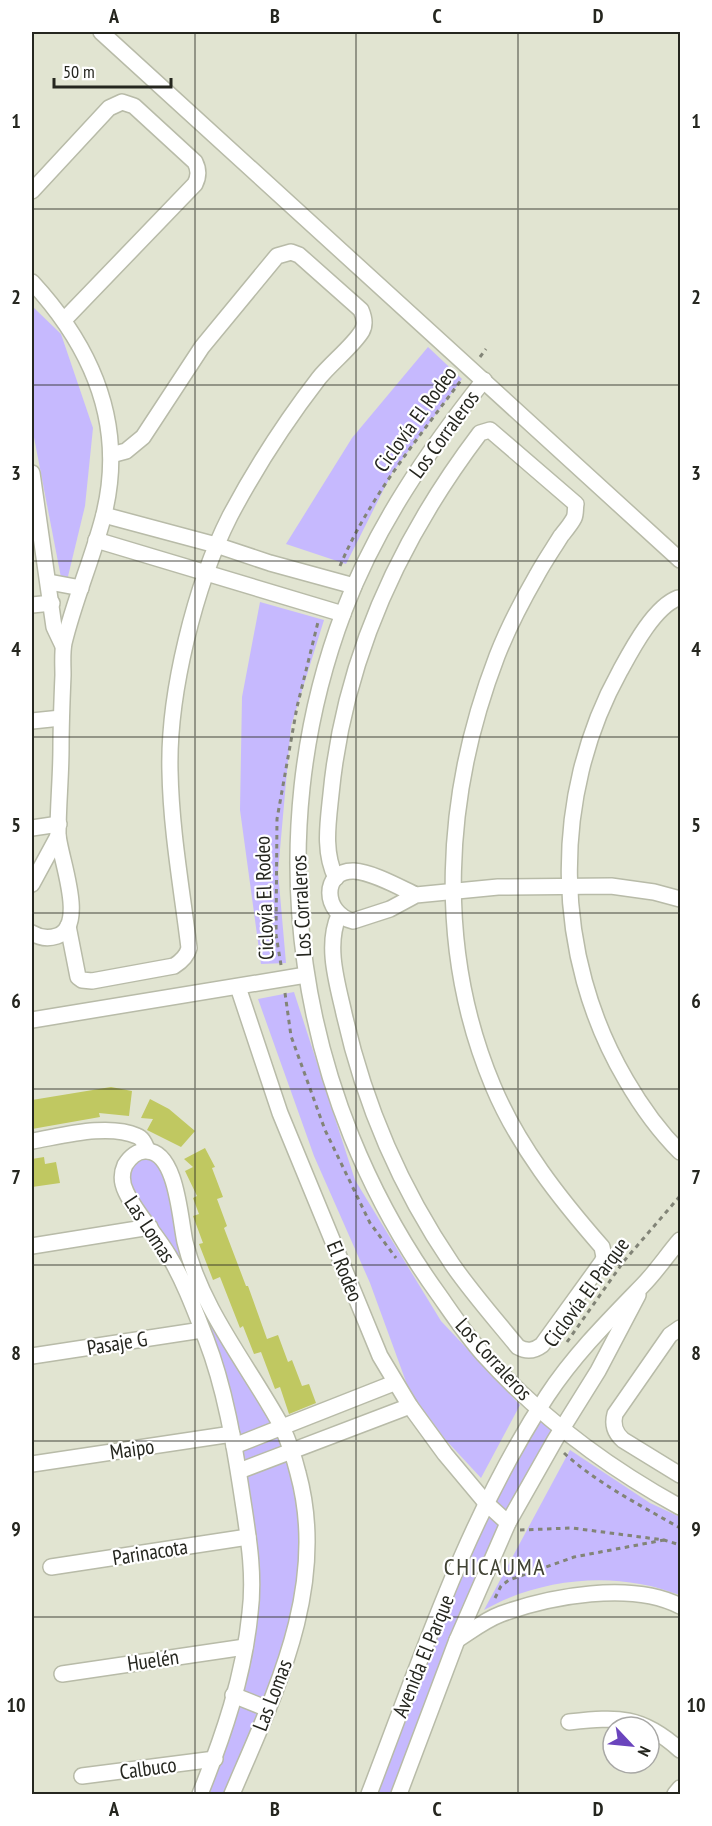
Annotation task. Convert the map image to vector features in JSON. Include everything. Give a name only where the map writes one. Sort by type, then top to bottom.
[{"type":"street","points":[[101,32],[681,560]]},
{"type":"street","points":[[32,191],[109,108],[117,103],[135,106],[195,162],[197,167],[198,178],[195,184],[64,320]]},
{"type":"street","points":[[68,927],[80,980],[92,981],[174,966],[181,962],[188,953],[170,770],[174,715],[181,667],[192,620],[216,545],[239,500],[267,451],[296,408],[329,366],[364,328],[365,321],[361,310],[299,255],[286,252],[274,259],[202,347],[142,437],[126,451],[111,455]]},
{"type":"street","points":[[32,282],[64,320],[83,351],[100,389],[111,455],[104,515],[63,646],[59,830],[71,919],[62,934],[33,936]]},
{"type":"street","name":"Los Corraleros","points":[[483,380],[415,474],[377,538],[343,614],[314,713],[302,789],[298,846],[298,901],[306,975],[320,1042],[333,1089],[350,1136],[381,1202],[423,1273],[480,1351],[539,1408]]},
{"type":"street","points":[[336,878],[327,852],[332,782],[344,713],[363,645],[394,570],[428,508],[480,433],[490,430],[576,504],[575,517],[543,564],[498,654],[485,690],[465,762],[454,837],[452,892],[456,947],[474,1031],[493,1088],[539,1168],[573,1215],[604,1252],[602,1262],[582,1290],[542,1345],[532,1351],[518,1347],[453,1266],[410,1195],[385,1145],[359,1074],[341,1001],[331,940],[339,915]]},
{"type":"street","points":[[32,473],[54,627],[63,646]]},
{"type":"street","points":[[104,515],[354,586]]},
{"type":"street","points":[[96,540],[343,614]]},
{"type":"street","points":[[49,582],[81,588]]},
{"type":"street","points":[[681,599],[667,602],[645,631],[601,710],[575,797],[571,826],[569,887],[579,958],[592,1008],[604,1037],[633,1092],[670,1142],[681,1152]]},
{"type":"street","points":[[32,605],[52,603]]},
{"type":"street","points":[[32,722],[61,718]]},
{"type":"street","points":[[32,828],[59,830]]},
{"type":"street","points":[[32,884],[59,830]]},
{"type":"street","points":[[416,895],[360,872],[347,872],[336,878],[330,890],[334,910],[339,915],[353,921],[390,909],[416,895],[498,887],[611,886],[654,892],[681,899]]},
{"type":"street","points":[[32,1020],[306,975]]},
{"type":"street","name":"El Rodeo","points":[[238,987],[280,1113],[380,1356],[394,1383],[445,1454],[486,1503],[515,1527]]},
{"type":"street","points":[[32,1141],[100,1130],[137,1136],[143,1141],[148,1151]]},
{"type":"street","name":"Las Lomas","points":[[200,1794],[221,1744],[242,1665],[251,1611],[252,1561],[233,1440],[216,1366],[202,1330],[193,1287],[186,1244],[172,1176],[161,1157],[148,1151],[136,1153],[130,1158],[123,1171],[125,1191],[193,1287],[282,1428],[292,1451],[305,1496],[308,1532],[307,1569],[293,1642],[268,1709],[231,1794]]},
{"type":"street","points":[[32,1246],[150,1227]]},
{"type":"street","name":"Avenida El Parque","points":[[369,1794],[434,1626],[486,1503],[539,1408],[587,1344],[644,1284],[681,1240]]},
{"type":"street","name":"Avenida El Parque","points":[[399,1794],[457,1640],[515,1527],[553,1444],[598,1371],[644,1284]]},
{"type":"street","points":[[681,1328],[670,1335],[615,1414],[614,1424],[616,1433],[623,1440],[681,1475]]},
{"type":"street","name":"Pasaje G","points":[[32,1356],[202,1330]]},
{"type":"street","points":[[233,1440],[282,1428],[394,1383]]},
{"type":"street","points":[[238,1471],[410,1407]]},
{"type":"street","points":[[539,1408],[619,1470],[681,1507]]},
{"type":"street","name":"Maipo","points":[[32,1464],[233,1440]]},
{"type":"street","name":"Parinacota","points":[[51,1567],[248,1537]]},
{"type":"street","points":[[457,1640],[499,1615],[554,1600],[592,1594],[640,1594],[681,1606]]},
{"type":"street","name":"Huelén","points":[[62,1674],[245,1647]]},
{"type":"street","points":[[233,1695],[268,1709]]},
{"type":"street","points":[[569,1722],[629,1719],[648,1726],[681,1750]]},
{"type":"street","name":"Calbuco","points":[[82,1776],[215,1759]]},
{"type":"street","points":[[675,1794],[681,1788]]},
{"type":"path","name":"Ciclovía El Rodeo","points":[[335,580],[350,542],[397,467],[486,349]]},
{"type":"path","name":"Ciclovía El Rodeo","points":[[324,608],[317,625],[297,707],[278,819],[276,935],[291,1036],[325,1130],[370,1223],[397,1260]]},
{"type":"path","name":"Ciclovía El Parque","points":[[566,1343],[624,1261],[681,1196]]},
{"type":"path","points":[[553,1444],[576,1464],[612,1489],[681,1528]]},
{"type":"path","points":[[515,1527],[572,1528],[664,1540],[681,1545]]},
{"type":"path","points":[[495,1598],[501,1586],[509,1580],[574,1557],[664,1540]]},
{"type":"shaded area","points":[[32,306],[61,334],[93,428],[85,506],[64,593],[32,427]]},
{"type":"shaded area","points":[[428,347],[462,379],[392,473],[346,564],[286,544],[352,438]]},
{"type":"shaded area","points":[[260,602],[324,620],[291,726],[278,872],[286,963],[261,964],[240,810],[242,697]]},
{"type":"shaded area","points":[[294,992],[355,1180],[441,1321],[520,1405],[481,1478],[444,1438],[409,1390],[370,1283],[314,1156],[258,999]]},
{"type":"shaded area","points":[[148,1154],[169,1177],[183,1245],[289,1452],[305,1533],[290,1641],[228,1794],[205,1794],[255,1612],[220,1364],[132,1194],[127,1178],[129,1165]]},
{"type":"shaded area","points":[[538,1415],[552,1427],[554,1432],[393,1794],[374,1794],[439,1628],[491,1505]]},
{"type":"shaded area","points":[[570,1450],[650,1503],[680,1517],[680,1595],[650,1586],[620,1581],[580,1581],[520,1594],[484,1610]]},
{"type":"building","points":[[111,1087],[132,1091],[129,1116],[99,1113],[100,1117],[32,1129],[32,1100]]},
{"type":"building","points":[[150,1099],[169,1109],[195,1131],[181,1147],[147,1130],[153,1119],[141,1118]]},
{"type":"building","points":[[205,1148],[215,1167],[212,1168],[223,1197],[217,1199],[227,1226],[224,1228],[267,1339],[278,1335],[288,1362],[292,1360],[302,1386],[309,1384],[316,1403],[289,1414],[280,1387],[275,1389],[261,1352],[254,1354],[243,1326],[240,1328],[220,1277],[213,1280],[199,1244],[203,1243],[193,1216],[199,1214],[193,1198],[197,1196],[185,1171],[193,1167],[184,1159]]},
{"type":"building","points":[[44,1157],[45,1164],[56,1162],[60,1183],[32,1187],[32,1159]]},
{"type":"district","name":"CHICAUMA","points":[[495,1566]]}]
